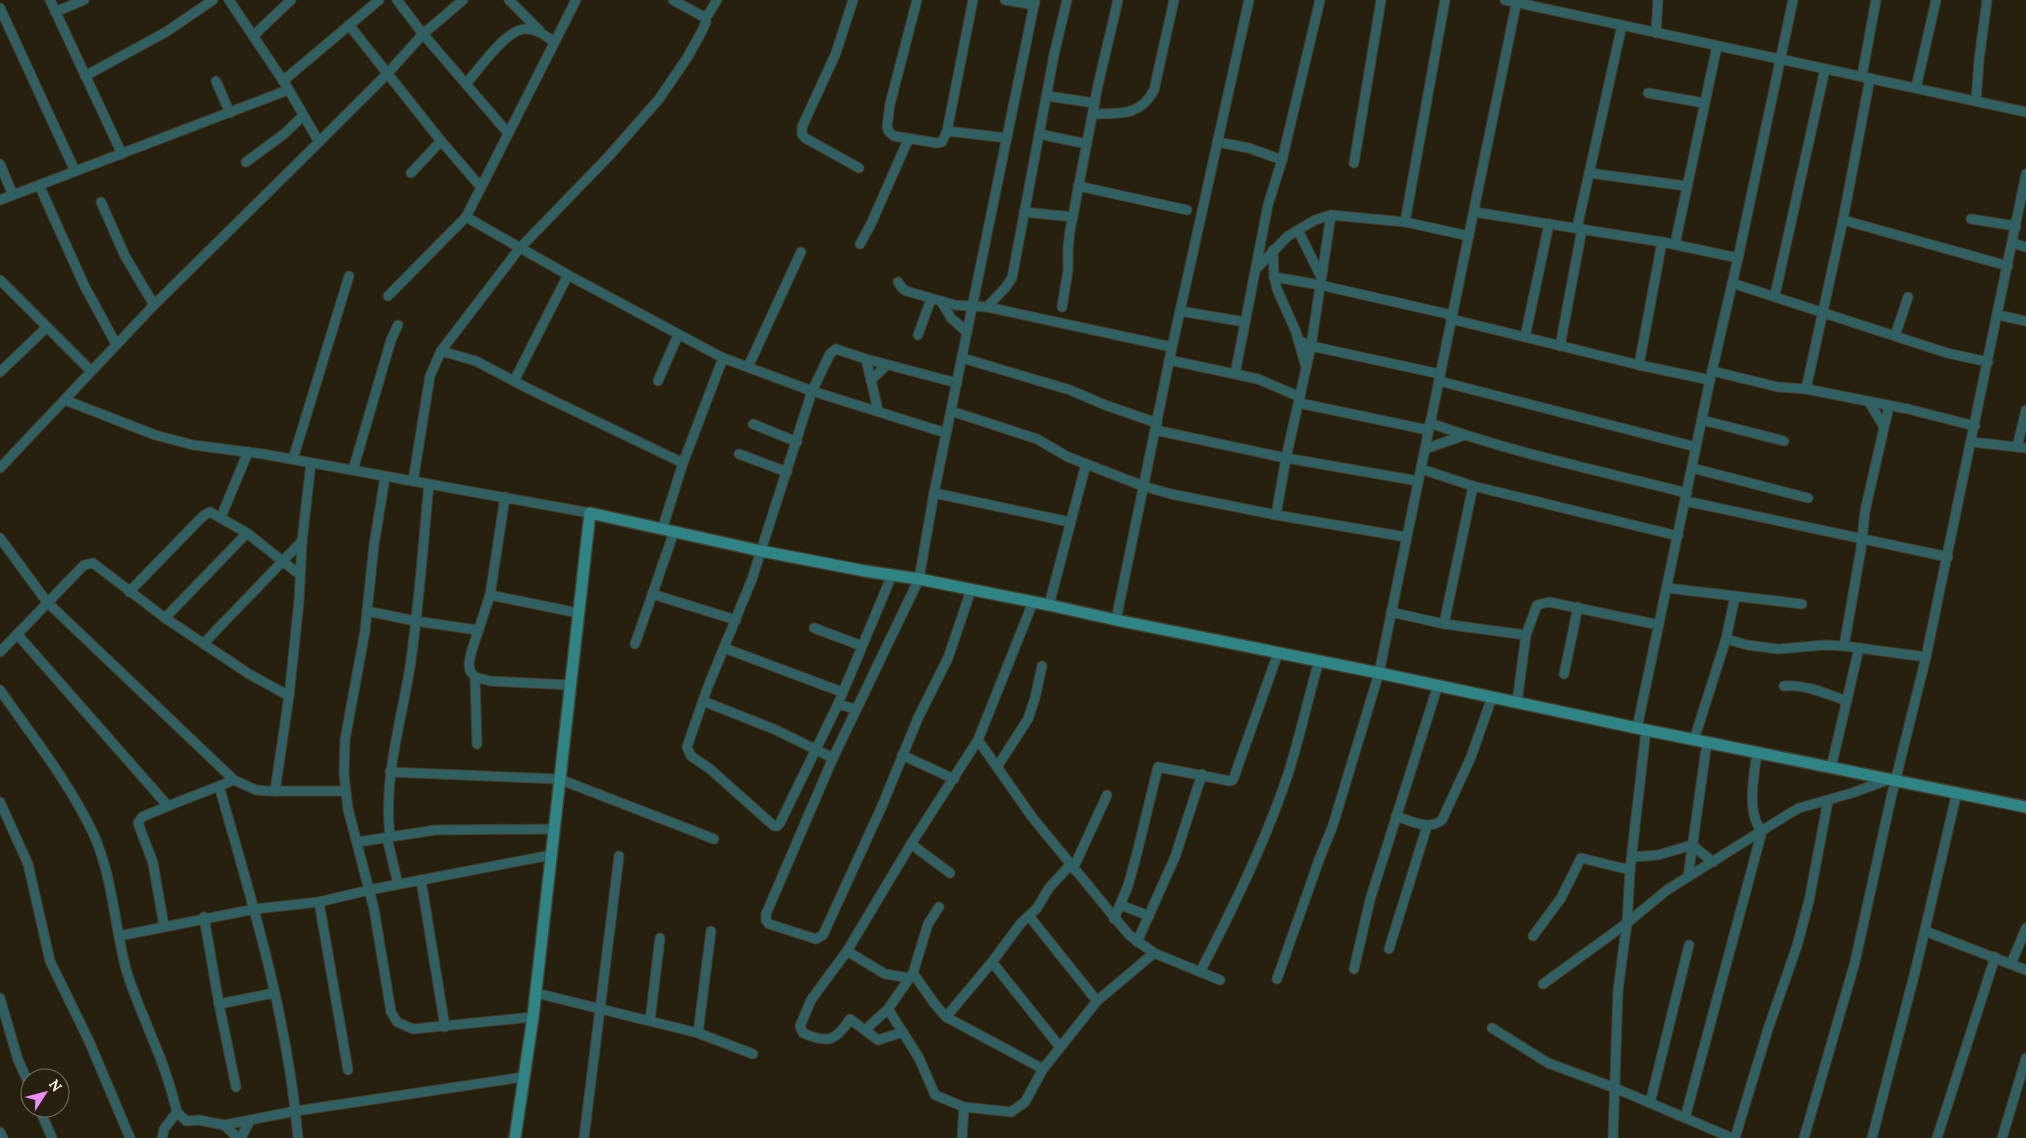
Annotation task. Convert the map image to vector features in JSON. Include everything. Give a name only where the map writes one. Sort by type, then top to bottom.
[{"type":"street","points":[[50,0],[122,154]]},
{"type":"street","points":[[55,12],[84,0]]},
{"type":"street","points":[[85,76],[166,32],[213,0]]},
{"type":"street","points":[[229,0],[283,81],[319,142]]},
{"type":"street","points":[[253,36],[292,0]]},
{"type":"street","points":[[283,81],[379,0]]},
{"type":"street","points":[[397,0],[508,133]]},
{"type":"street","points":[[0,468],[154,305],[387,74],[424,34],[463,0]]},
{"type":"street","points":[[509,0],[544,35],[554,42]]},
{"type":"street","points":[[388,296],[466,217],[480,186],[576,0]]},
{"type":"street","points":[[673,0],[696,14],[705,16]]},
{"type":"street","points":[[705,16],[711,11],[717,0]]},
{"type":"street","points":[[853,0],[836,53],[802,127],[802,134],[859,168]]},
{"type":"street","points":[[917,0],[900,59],[887,123],[888,130],[891,135],[908,140],[940,143],[944,140],[947,131],[973,0]]},
{"type":"street","points":[[971,590],[948,658],[902,755],[882,806],[823,934],[816,939],[769,924],[765,917],[833,758],[919,578],[956,383],[1034,3],[1005,0]]},
{"type":"street","points":[[987,307],[1012,278],[1054,55],[1067,0]]},
{"type":"street","points":[[1062,306],[1068,276],[1068,248],[1078,186],[1118,0]]},
{"type":"street","points":[[1093,114],[1132,112],[1149,98],[1154,90],[1174,0]]},
{"type":"street","points":[[1116,620],[1169,360],[1249,0]]},
{"type":"street","points":[[1235,374],[1268,205],[1282,160],[1320,0]]},
{"type":"street","points":[[1354,163],[1381,0]]},
{"type":"street","points":[[1405,222],[1445,0]]},
{"type":"street","points":[[1505,0],[1517,1],[1656,33],[1782,58],[2026,112]]},
{"type":"street","points":[[1656,33],[1658,0]]},
{"type":"street","points":[[1613,1138],[1618,990],[1627,923],[1641,729],[1659,625],[1696,446],[1782,58],[1793,0]]},
{"type":"street","points":[[1806,389],[1843,220],[1866,77],[1876,0]]},
{"type":"street","points":[[1916,88],[1936,0]]},
{"type":"street","points":[[1976,101],[1978,60],[1987,0]]},
{"type":"street","points":[[1278,978],[1333,825],[1379,673],[1517,1]]},
{"type":"street","points":[[0,8],[75,172]]},
{"type":"street","points":[[414,481],[430,376],[441,351],[519,249],[622,143],[659,99],[702,32],[706,22],[705,16]]},
{"type":"street","points":[[349,25],[441,141],[480,186]]},
{"type":"street","points":[[1560,346],[1589,173],[1622,25]]},
{"type":"street","points":[[466,84],[513,32],[526,28],[544,35]]},
{"type":"street","points":[[1675,244],[1717,46]]},
{"type":"street","points":[[1775,296],[1825,69]]},
{"type":"street","points":[[216,81],[230,113]]},
{"type":"street","points":[[0,200],[288,90]]},
{"type":"street","points":[[1648,93],[1704,103]]},
{"type":"street","points":[[1047,96],[1095,103]]},
{"type":"street","points":[[246,162],[284,134],[303,116]]},
{"type":"street","points":[[947,131],[1007,138]]},
{"type":"street","points":[[1039,134],[1087,144]]},
{"type":"street","points":[[860,244],[871,224],[908,140]]},
{"type":"street","points":[[411,172],[441,141]]},
{"type":"street","points":[[1217,142],[1250,148],[1282,160]]},
{"type":"street","points":[[0,164],[13,195]]},
{"type":"street","points":[[1589,173],[1686,186]]},
{"type":"street","points":[[1804,1138],[1855,962],[1893,779],[1926,657],[2026,180]]},
{"type":"street","points":[[39,185],[84,285],[116,344]]},
{"type":"street","points":[[1078,186],[1186,210]]},
{"type":"street","points":[[101,202],[125,256],[154,305]]},
{"type":"street","points":[[1024,212],[1073,217]]},
{"type":"street","points":[[1474,212],[1675,244],[1738,258]]},
{"type":"street","points":[[1257,268],[1282,241],[1315,220],[1331,215],[1405,222],[1469,236]]},
{"type":"street","points":[[1276,515],[1286,458],[1307,370],[1331,215]]},
{"type":"street","points":[[466,217],[568,276],[723,358],[812,391],[878,410],[946,433]]},
{"type":"street","points":[[1971,218],[2016,226]]},
{"type":"street","points":[[1843,220],[2008,266]]},
{"type":"street","points":[[1525,337],[1549,224]]},
{"type":"street","points":[[1298,230],[1321,281]]},
{"type":"street","points":[[1640,365],[1662,242]]},
{"type":"street","points":[[2012,243],[2026,247]]},
{"type":"street","points":[[1273,250],[1274,277],[1277,289],[1298,340],[1307,370]]},
{"type":"street","points":[[748,367],[801,252]]},
{"type":"street","points":[[294,459],[349,276]]},
{"type":"street","points":[[514,381],[568,276]]},
{"type":"street","points":[[1274,277],[1321,281],[1525,337],[1640,365],[1778,387],[1806,389],[1975,426]]},
{"type":"street","points":[[0,280],[91,371]]},
{"type":"street","points":[[898,282],[906,291],[941,302],[987,307],[1172,347]]},
{"type":"street","points":[[1732,283],[1947,353],[1988,362]]},
{"type":"street","points":[[1895,336],[1908,297]]},
{"type":"street","points":[[918,336],[931,299]]},
{"type":"street","points":[[941,302],[951,318],[967,332]]},
{"type":"street","points":[[1180,311],[1245,322]]},
{"type":"street","points":[[1998,315],[2026,321]]},
{"type":"street","points":[[353,470],[391,340],[398,325]]},
{"type":"street","points":[[0,372],[47,327]]},
{"type":"street","points":[[658,381],[678,335]]},
{"type":"street","points":[[1298,340],[1311,346],[1696,446]]},
{"type":"street","points":[[892,575],[838,704],[780,823],[774,826],[710,768],[689,753],[688,744],[762,550],[772,511],[797,442],[812,391],[833,350],[836,349],[956,383]]},
{"type":"street","points":[[441,351],[476,361],[683,463]]},
{"type":"street","points":[[635,644],[652,594],[683,463],[723,358]]},
{"type":"street","points":[[962,358],[1070,390],[1156,427],[1286,458],[1418,481]]},
{"type":"street","points":[[866,359],[878,410]]},
{"type":"street","points":[[1169,360],[1268,382],[1299,400],[1429,426],[1686,497],[1862,539],[1948,557]]},
{"type":"street","points":[[871,380],[887,365]]},
{"type":"street","points":[[65,400],[164,438],[193,445],[294,459],[590,513],[762,550],[892,575],[919,578],[1694,740],[2026,807]]},
{"type":"street","points":[[1869,402],[1884,427]]},
{"type":"street","points":[[1844,646],[1865,511],[1889,406]]},
{"type":"street","points":[[1972,442],[2021,448],[2026,410]]},
{"type":"street","points":[[951,411],[1030,437],[1068,457],[1143,486],[1170,494],[1276,515],[1406,537]]},
{"type":"street","points":[[1702,420],[1784,441]]},
{"type":"street","points":[[753,424],[797,442]]},
{"type":"street","points":[[1425,449],[1464,435]]},
{"type":"street","points":[[221,517],[248,452]]},
{"type":"street","points":[[739,454],[787,472]]},
{"type":"street","points":[[274,792],[289,696],[299,601],[302,541],[311,463]]},
{"type":"street","points":[[1049,605],[1086,464]]},
{"type":"street","points":[[1692,468],[1808,498]]},
{"type":"street","points":[[1420,469],[1473,486],[1678,536]]},
{"type":"street","points":[[385,476],[374,544],[367,612],[346,740],[346,791],[348,809],[358,842],[379,936],[391,1012],[397,1022],[408,1028],[420,1030],[533,1017]]},
{"type":"street","points":[[398,884],[389,837],[390,772],[410,669],[429,484]]},
{"type":"street","points":[[1444,624],[1473,486]]},
{"type":"street","points":[[934,493],[1070,522]]},
{"type":"street","points":[[505,497],[490,594],[477,630],[469,664],[470,671],[476,677],[490,681],[570,685]]},
{"type":"street","points":[[129,592],[210,512],[246,533],[300,575]]},
{"type":"street","points":[[515,1138],[536,993],[590,513]]},
{"type":"street","points":[[165,618],[246,533]]},
{"type":"street","points":[[0,538],[46,602],[234,780],[256,790],[274,792],[346,791]]},
{"type":"street","points":[[204,643],[281,560],[302,541]]},
{"type":"street","points":[[0,652],[46,602],[84,565],[90,563],[98,566],[129,592],[165,618],[249,674],[289,696]]},
{"type":"street","points":[[1667,588],[1802,604]]},
{"type":"street","points":[[490,594],[578,613]]},
{"type":"street","points":[[652,594],[736,620]]},
{"type":"street","points":[[1694,740],[1726,639],[1735,596]]},
{"type":"street","points":[[903,1032],[880,1040],[850,1019],[838,1036],[827,1040],[803,1033],[800,1028],[803,1016],[811,1000],[847,951],[911,844],[978,740],[1033,602]]},
{"type":"street","points":[[1517,702],[1526,635],[1534,609],[1540,603],[1549,602],[1578,607],[1659,625]]},
{"type":"street","points":[[1564,674],[1578,607]]},
{"type":"street","points":[[367,612],[477,630]]},
{"type":"street","points":[[1391,612],[1444,624],[1526,635]]},
{"type":"street","points":[[814,628],[862,646]]},
{"type":"street","points":[[17,634],[168,806]]},
{"type":"street","points":[[1726,639],[1746,645],[1778,650],[1825,645],[1926,657]]},
{"type":"street","points":[[724,648],[842,692]]},
{"type":"street","points":[[1831,768],[1859,648]]},
{"type":"street","points":[[1114,919],[1136,857],[1158,767],[1202,774],[1230,781],[1234,779],[1278,653]]},
{"type":"street","points":[[1200,972],[1229,916],[1272,818],[1288,773],[1319,661]]},
{"type":"street","points":[[997,767],[1028,719],[1042,666]]},
{"type":"street","points":[[476,677],[477,744]]},
{"type":"street","points":[[1354,969],[1370,900],[1438,685]]},
{"type":"street","points":[[1784,686],[1807,687],[1846,701]]},
{"type":"street","points":[[0,690],[60,776],[94,834],[109,878],[127,972],[155,1043],[178,1112],[186,1121],[199,1120],[224,1125],[296,1111],[523,1077]]},
{"type":"street","points":[[1396,816],[1427,826],[1439,822],[1444,817],[1458,782],[1471,757],[1492,697]]},
{"type":"street","points":[[703,701],[776,730],[833,758]]},
{"type":"street","points":[[838,704],[855,709]]},
{"type":"street","points":[[978,740],[1032,817],[1114,919],[1137,942],[1154,953],[1220,980]]},
{"type":"street","points":[[1688,877],[1707,742]]},
{"type":"street","points":[[1757,753],[1754,776],[1754,815],[1756,823],[1762,831]]},
{"type":"street","points":[[902,755],[954,779]]},
{"type":"street","points":[[390,772],[559,779],[714,839]]},
{"type":"street","points":[[1137,942],[1175,857],[1202,774]]},
{"type":"street","points":[[1543,984],[1627,923],[1667,890],[1799,808],[1828,801],[1893,779]]},
{"type":"street","points":[[164,926],[153,863],[138,823],[142,817],[234,780]]},
{"type":"street","points":[[220,786],[254,909],[288,1051],[298,1138]]},
{"type":"street","points":[[1872,1138],[1925,931],[1957,792]]},
{"type":"street","points":[[946,1017],[1037,908],[1049,888],[1072,867],[1107,795]]},
{"type":"street","points":[[1492,1028],[1548,1064],[1615,1088],[1733,1138],[1797,946],[1809,901],[1828,801]]},
{"type":"street","points":[[0,802],[28,864],[50,960],[89,1041],[130,1138]]},
{"type":"street","points":[[1389,949],[1427,826]]},
{"type":"street","points":[[358,842],[435,830],[554,830]]},
{"type":"street","points":[[1686,1118],[1722,976],[1762,831]]},
{"type":"street","points":[[911,844],[950,873]]},
{"type":"street","points":[[1632,857],[1658,855],[1692,845]]},
{"type":"street","points":[[1692,845],[1713,862]]},
{"type":"street","points":[[119,936],[204,917],[319,902],[398,884],[551,855]]},
{"type":"street","points":[[584,1138],[619,856]]},
{"type":"street","points":[[1533,936],[1561,898],[1581,858],[1630,870]]},
{"type":"street","points":[[421,880],[444,1027]]},
{"type":"street","points":[[319,902],[348,1070]]},
{"type":"street","points":[[1120,905],[1149,916]]},
{"type":"street","points":[[865,1030],[888,1009],[912,976],[928,924],[939,907]]},
{"type":"street","points":[[1029,916],[1097,1001]]},
{"type":"street","points":[[204,917],[236,1087]]},
{"type":"street","points":[[2012,964],[2026,928]]},
{"type":"street","points":[[698,1034],[711,931]]},
{"type":"street","points":[[1925,931],[2026,970]]},
{"type":"street","points":[[650,1020],[660,938]]},
{"type":"street","points":[[1650,1103],[1690,945]]},
{"type":"street","points":[[847,951],[885,974],[912,976],[946,1017],[1043,1069]]},
{"type":"street","points":[[888,1009],[924,1067],[936,1095],[964,1106],[1006,1112],[1017,1110],[1025,1102],[1043,1069],[1097,1001],[1154,953]]},
{"type":"street","points":[[1937,1138],[1994,957]]},
{"type":"street","points":[[992,962],[1060,1047]]},
{"type":"street","points":[[219,1004],[274,993]]},
{"type":"street","points":[[536,993],[650,1020],[698,1034],[753,1054]]},
{"type":"street","points":[[0,998],[22,1068]]},
{"type":"street","points":[[2002,1138],[2026,1058]]},
{"type":"street","points":[[962,1138],[964,1106]]},
{"type":"street","points":[[162,1138],[164,1129],[178,1112]]},
{"type":"street","points":[[44,1118],[52,1138]]},
{"type":"street","points":[[224,1125],[240,1138],[250,1120]]},
{"type":"street","points":[[0,1132],[3,1138]]}]
